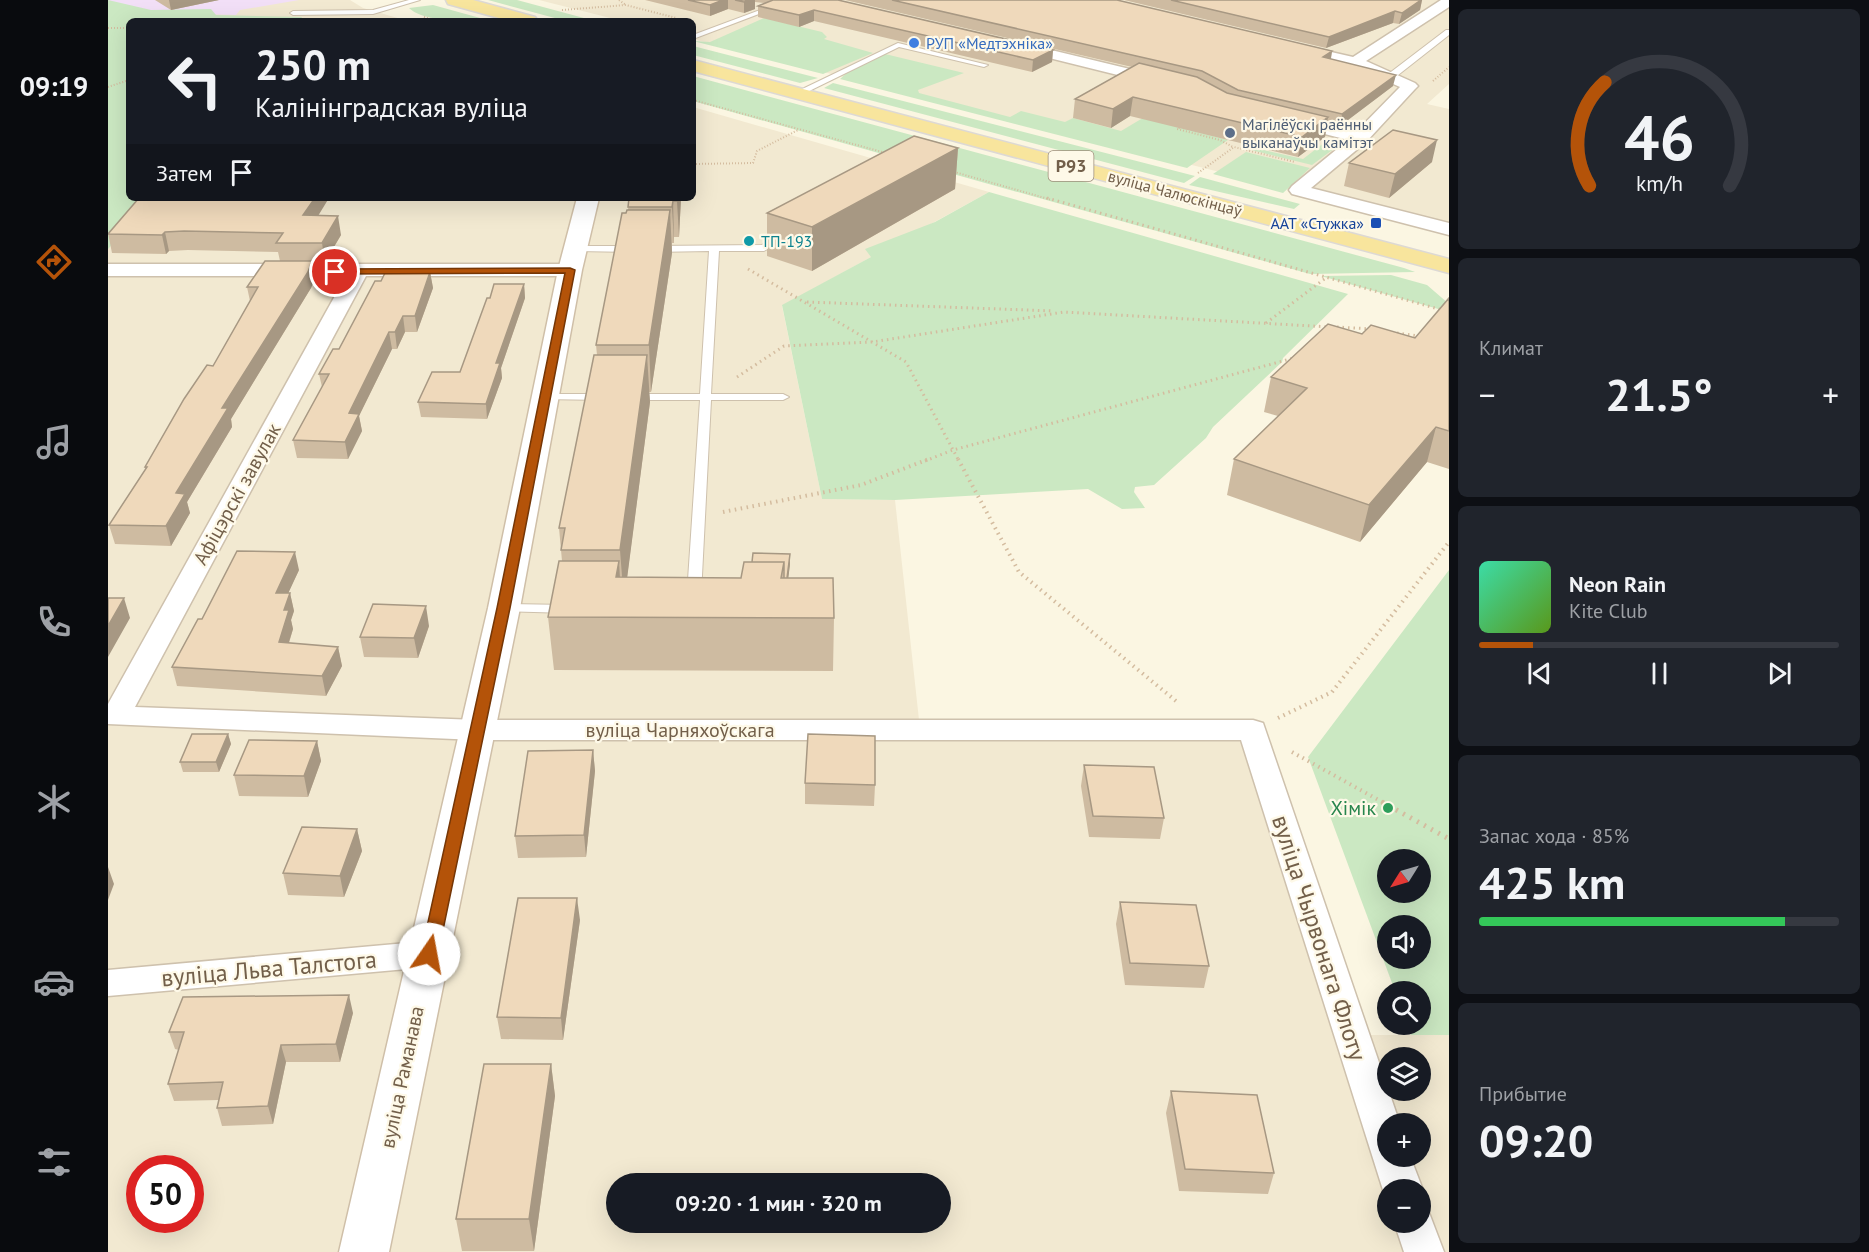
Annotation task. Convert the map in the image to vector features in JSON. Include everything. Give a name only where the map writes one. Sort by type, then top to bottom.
[{"type":"main road","points":[[454,0],[518,18]]},
{"type":"main road","name":"вуліца Чалюскінцаў","points":[[696,66],[1449,266]]},
{"type":"main road","name":"вуліца Раманава","points":[[364,1252],[504,608],[545,397],[587,201]]},
{"type":"street","points":[[1414,3],[1443,5]]},
{"type":"street","points":[[1355,62],[1443,5]]},
{"type":"street","points":[[999,42],[1178,85]]},
{"type":"street","points":[[1286,46],[1355,62],[1410,86],[1360,138],[1298,190],[1449,229]]},
{"type":"street","points":[[1273,117],[1360,138]]},
{"type":"street","points":[[108,270],[358,272],[574,259]]},
{"type":"street","name":"Афіцэрскі завулак","points":[[112,716],[358,272]]},
{"type":"street","name":"вуліца Чарняхоўскага","points":[[112,716],[477,730],[1253,730]]},
{"type":"street","name":"вуліца Чырвонага Флоту","points":[[1253,730],[1378,1113]]},
{"type":"street","name":"вуліца Льва Талстога","points":[[108,983],[429,954]]},
{"type":"street","points":[[1418,1233],[1424,1252]]},
{"type":"lane","points":[[293,13],[373,12],[417,0]]},
{"type":"lane","points":[[696,36],[794,0]]},
{"type":"lane","points":[[758,6],[770,9]]},
{"type":"lane","points":[[1390,77],[1449,32]]},
{"type":"lane","points":[[798,93],[898,45],[984,65]]},
{"type":"lane","points":[[574,259],[714,249],[764,248],[794,232]]},
{"type":"lane","points":[[693,609],[714,249]]},
{"type":"lane","points":[[545,397],[783,397]]},
{"type":"lane","points":[[504,608],[586,609]]},
{"type":"path","points":[[619,0],[626,6]]},
{"type":"path","points":[[562,10],[626,6],[676,18]]},
{"type":"path","points":[[108,28],[126,28]]},
{"type":"path","points":[[108,87],[126,81]]},
{"type":"path","points":[[696,101],[888,153]]},
{"type":"path","points":[[1186,124],[1178,129],[1220,140],[1234,147],[1323,168]]},
{"type":"path","points":[[696,164],[753,163],[757,151],[799,129]]},
{"type":"path","points":[[1198,172],[1234,147]]},
{"type":"path","points":[[944,169],[1449,312]]},
{"type":"path","points":[[714,249],[906,362],[1019,572],[1170,699],[1181,703]]},
{"type":"path","points":[[1265,323],[1327,277]]},
{"type":"path","points":[[805,302],[1064,312],[1380,330]]},
{"type":"path","points":[[707,397],[783,346],[872,342],[1064,312]]},
{"type":"path","points":[[1391,332],[1426,338]]},
{"type":"path","points":[[699,517],[861,485],[953,450],[1296,358]]},
{"type":"path","points":[[1253,730],[1332,692],[1449,542]]},
{"type":"path","points":[[1253,730],[1449,839]]},
{"type":"shaded area","points":[[108,0],[350,0],[363,8],[398,18],[126,18],[126,201],[696,201],[696,108],[989,192],[782,306],[822,499],[895,500],[920,729],[1253,730],[1350,1035],[1449,1035],[1449,1252],[108,1252]]},
{"type":"shaded area","points":[[108,0],[299,0],[240,10],[236,15],[108,12]]},
{"type":"shaded area","points":[[539,0],[1449,0],[1449,84],[1427,104],[1449,109],[1449,230],[696,40],[696,18],[610,18]]},
{"type":"green space","points":[[108,0],[151,10],[211,9],[216,15],[302,17],[126,18],[126,201],[152,201],[108,249]]},
{"type":"green space","points":[[488,0],[517,0],[584,18],[555,18]]},
{"type":"green space","points":[[433,5],[480,18],[432,18],[416,13],[409,8]]},
{"type":"green space","points":[[764,18],[822,32],[827,37],[824,39],[873,53],[823,74],[696,41],[710,42]]},
{"type":"green space","points":[[696,47],[818,78],[800,83],[696,56]]},
{"type":"green space","points":[[885,54],[964,73],[918,90],[919,93],[1010,117],[1021,111],[1065,122],[1073,118],[1121,131],[1173,100],[1186,129],[1228,140],[1187,168],[840,79],[848,72]]},
{"type":"green space","points":[[696,77],[1415,272],[1310,274],[696,102]]},
{"type":"green space","points":[[833,83],[1195,176],[1184,183],[824,88]]},
{"type":"green space","points":[[1329,139],[1339,145],[1312,165],[1251,150],[1255,148],[1303,159]]},
{"type":"green space","points":[[1246,152],[1310,168],[1283,193],[1213,174]]},
{"type":"green space","points":[[1200,177],[1300,204],[1294,209],[1189,185]]},
{"type":"green space","points":[[989,192],[1348,294],[1283,358],[1282,362],[1213,427],[1206,438],[1154,485],[1135,487],[1134,492],[1145,508],[1122,509],[1088,489],[895,500],[822,499],[782,305],[871,257],[865,249],[935,222]]},
{"type":"green space","points":[[1391,275],[1427,285],[1449,304],[1449,312],[1321,276]]},
{"type":"green space","name":"Хімік","points":[[1449,570],[1449,1035],[1431,1035],[1431,981],[1391,981],[1387,969],[1431,969],[1431,915],[1377,915],[1377,943],[1308,757]]},
{"type":"building","points":[[688,0],[723,0],[710,5]]},
{"type":"building","points":[[773,0],[838,0],[1053,50],[1033,60],[814,10],[799,15],[758,6]]},
{"type":"building","points":[[892,0],[1117,0],[1332,51],[1323,57],[1396,75],[1342,114],[1238,90],[1202,71]]},
{"type":"building","points":[[1171,0],[1421,0],[1402,13],[1395,11],[1329,37]]},
{"type":"building","points":[[1139,63],[1197,77],[1227,93],[1328,117],[1302,137],[1133,97],[1113,109],[1075,99]]},
{"type":"building","points":[[1393,130],[1437,140],[1395,174],[1349,163]]},
{"type":"building","points":[[914,136],[958,148],[812,227],[767,213]]},
{"type":"building","points":[[136,201],[313,201],[303,215],[338,216],[322,243],[276,243],[283,233],[184,231],[165,232],[162,235],[108,234]]},
{"type":"building","points":[[629,201],[673,201],[672,207],[628,207]]},
{"type":"building","points":[[627,210],[670,210],[649,345],[596,345],[622,213],[626,213]]},
{"type":"building","points":[[265,261],[312,261],[308,272],[222,408],[228,408],[176,493],[185,494],[166,526],[109,525],[147,467],[145,467],[184,399],[207,365],[213,366],[258,287],[247,287]]},
{"type":"building","points":[[386,271],[430,272],[415,316],[403,316],[395,332],[389,332],[349,413],[359,414],[345,442],[293,440],[329,374],[319,374],[333,349],[339,349],[375,281],[381,281]]},
{"type":"building","points":[[494,284],[524,284],[496,363],[500,363],[486,404],[418,402],[432,372],[460,372]]},
{"type":"building","points":[[1449,298],[1449,431],[1436,427],[1369,505],[1234,459],[1307,388],[1271,377],[1328,324],[1362,334],[1371,325],[1415,338]]},
{"type":"building","points":[[594,355],[647,355],[620,550],[561,550],[565,528],[559,528]]},
{"type":"building","points":[[237,551],[295,552],[276,593],[290,593],[284,610],[289,610],[279,642],[338,647],[322,676],[172,667],[198,619],[202,619]]},
{"type":"building","points":[[753,553],[790,554],[787,578],[784,578],[784,562],[752,562]]},
{"type":"building","points":[[559,561],[619,561],[616,577],[741,578],[744,562],[784,562],[781,578],[833,578],[834,618],[548,617]]},
{"type":"building","points":[[108,598],[124,598],[108,626]]},
{"type":"building","points":[[373,604],[426,606],[414,638],[360,637]]},
{"type":"building","points":[[192,734],[228,734],[216,762],[180,762]]},
{"type":"building","points":[[808,734],[875,736],[875,785],[805,783]]},
{"type":"building","points":[[249,740],[317,741],[304,776],[234,775]]},
{"type":"building","points":[[593,750],[584,835],[515,836],[528,751]]},
{"type":"building","points":[[1084,765],[1154,767],[1164,818],[1093,816]]},
{"type":"building","points":[[302,827],[357,829],[340,876],[283,873]]},
{"type":"building","points":[[518,898],[577,898],[561,1018],[497,1017]]},
{"type":"building","points":[[1120,902],[1196,905],[1209,966],[1130,963]]},
{"type":"building","points":[[349,995],[336,1044],[281,1045],[268,1106],[217,1108],[223,1082],[168,1084],[184,1032],[169,1032],[183,997]]},
{"type":"building","points":[[484,1064],[551,1064],[529,1219],[456,1219]]},
{"type":"building","points":[[1171,1091],[1257,1095],[1274,1173],[1185,1169]]},
{"type":"place","name":"РУП «Медтэхніка»","points":[[914,43]]},
{"type":"place","name":"Магілёўскі раённы выканаўчы камітэт","points":[[1230,133]]},
{"type":"place","name":"ААТ «Стужка»","points":[[1376,223]]},
{"type":"place","name":"ТП-193","points":[[749,241]]},
{"type":"place","name":"Хімік","points":[[1388,808]]},
{"type":"route","points":[[335,272],[570,270],[504,608],[429,954]]}]
